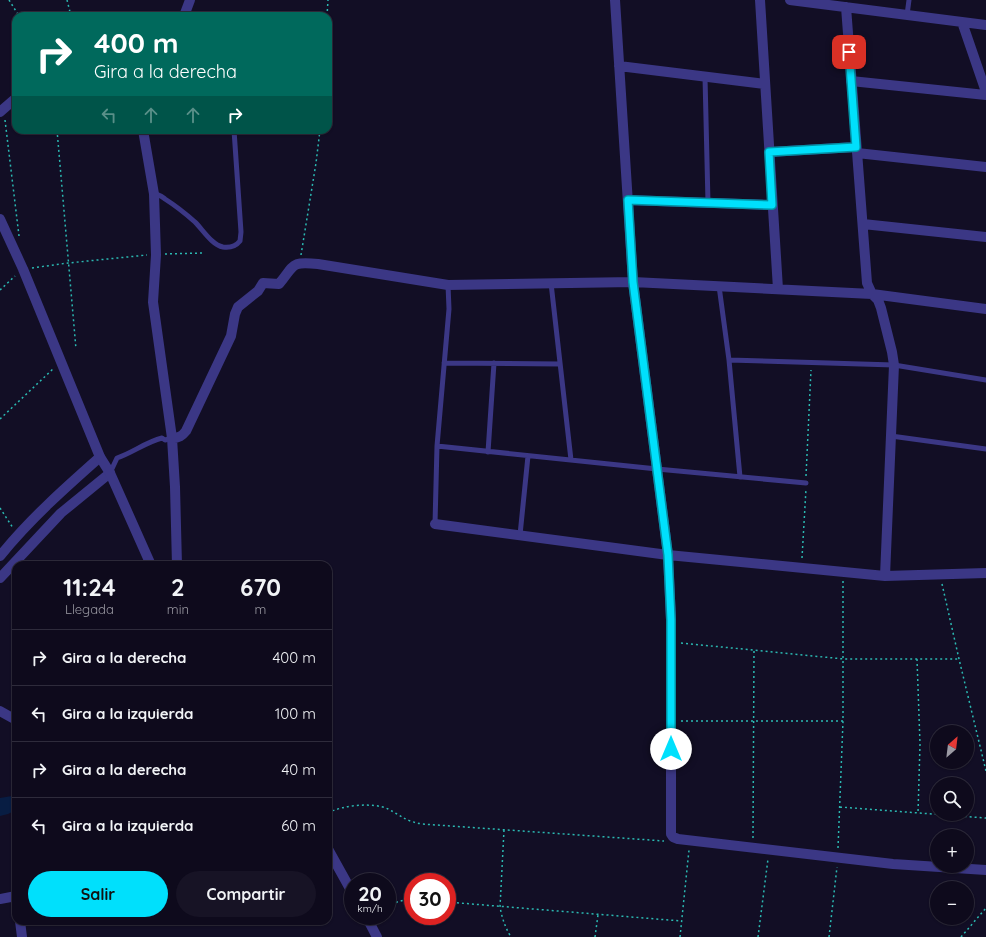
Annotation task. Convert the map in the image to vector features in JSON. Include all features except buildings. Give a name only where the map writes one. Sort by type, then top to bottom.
[{"type":"street","points":[[186,12],[190,0]]},
{"type":"street","points":[[615,0],[633,282],[668,555],[671,642],[670,834],[675,838],[838,858],[893,864],[986,870]]},
{"type":"street","points":[[760,0],[778,289]]},
{"type":"street","points":[[790,0],[986,25]]},
{"type":"street","points":[[846,7],[867,284],[882,308],[894,365],[885,576]]},
{"type":"street","points":[[962,22],[986,92]]},
{"type":"street","points":[[619,66],[765,84]]},
{"type":"street","points":[[851,81],[986,95]]},
{"type":"street","points":[[2,110],[12,101]]},
{"type":"street","points":[[144,134],[154,194],[156,255],[153,302],[172,438],[177,561]]},
{"type":"street","points":[[769,152],[857,150],[986,167]]},
{"type":"street","points":[[628,200],[772,205]]},
{"type":"street","points":[[0,219],[23,269],[100,457],[110,474],[150,561]]},
{"type":"street","points":[[863,224],[986,237]]},
{"type":"street","points":[[172,438],[178,438],[186,431],[231,336],[235,314],[238,307],[258,291],[263,284],[279,284],[289,270],[299,263],[318,264],[448,285],[633,282],[872,294],[986,309]]},
{"type":"street","points":[[0,556],[18,534],[54,497],[100,457]]},
{"type":"street","points":[[16,561],[61,513],[110,474]]},
{"type":"street","points":[[435,524],[668,555],[885,576],[986,573]]},
{"type":"street","points":[[0,578],[12,565]]},
{"type":"street","points":[[0,711],[12,718]]},
{"type":"street","points":[[332,856],[344,878]]},
{"type":"street","points":[[0,899],[12,897]]},
{"type":"street","points":[[20,925],[22,937]]},
{"type":"street","points":[[371,925],[377,937]]},
{"type":"lane","points":[[907,15],[909,0]]},
{"type":"lane","points":[[705,77],[708,203]]},
{"type":"lane","points":[[154,194],[158,194],[172,203],[196,223],[214,242],[222,247],[237,245],[240,241],[241,232],[234,134]]},
{"type":"lane","points":[[551,283],[571,460]]},
{"type":"lane","points":[[435,524],[437,446],[449,309],[448,285]]},
{"type":"lane","points":[[720,286],[729,360],[740,477]]},
{"type":"lane","points":[[729,360],[811,361],[894,365],[986,380]]},
{"type":"lane","points":[[444,363],[560,364]]},
{"type":"lane","points":[[488,452],[494,363]]},
{"type":"lane","points":[[891,436],[986,449]]},
{"type":"lane","points":[[110,474],[117,458],[130,454],[155,440],[172,438]]},
{"type":"lane","points":[[437,446],[806,483]]},
{"type":"lane","points":[[520,535],[528,456]]},
{"type":"path","points":[[9,0],[16,12]]},
{"type":"path","points":[[67,0],[70,12]]},
{"type":"path","points":[[327,12],[328,0]]},
{"type":"path","points":[[2,110],[19,239]]},
{"type":"path","points":[[57,134],[76,349]]},
{"type":"path","points":[[299,263],[315,170],[320,134]]},
{"type":"path","points":[[0,290],[23,269],[68,263],[156,255],[202,253]]},
{"type":"path","points":[[0,419],[61,361]]},
{"type":"path","points":[[802,568],[811,361]]},
{"type":"path","points":[[0,508],[18,534]]},
{"type":"path","points":[[829,937],[838,858],[844,721],[842,572]]},
{"type":"path","points":[[940,574],[986,771]]},
{"type":"path","points":[[671,642],[844,659],[959,659]]},
{"type":"path","points":[[753,848],[754,650]]},
{"type":"path","points":[[917,659],[920,744],[918,813]]},
{"type":"path","points":[[671,720],[844,721]]},
{"type":"path","points":[[332,811],[343,807],[376,805],[389,809],[400,817],[414,823],[660,842],[672,836]]},
{"type":"path","points":[[840,808],[986,818]]},
{"type":"path","points":[[504,830],[500,906],[501,916],[511,937]]},
{"type":"path","points":[[680,937],[690,840]]},
{"type":"path","points":[[758,937],[769,849]]},
{"type":"path","points":[[456,903],[681,921]]},
{"type":"path","points":[[961,937],[986,908]]},
{"type":"path","points":[[595,937],[598,914]]},
{"type":"water","points":[[12,796],[12,812],[0,816],[0,798]]},
{"type":"route","points":[[671,749],[671,620],[668,555],[633,282],[628,200],[772,205],[769,152],[856,147],[849,52]]}]
